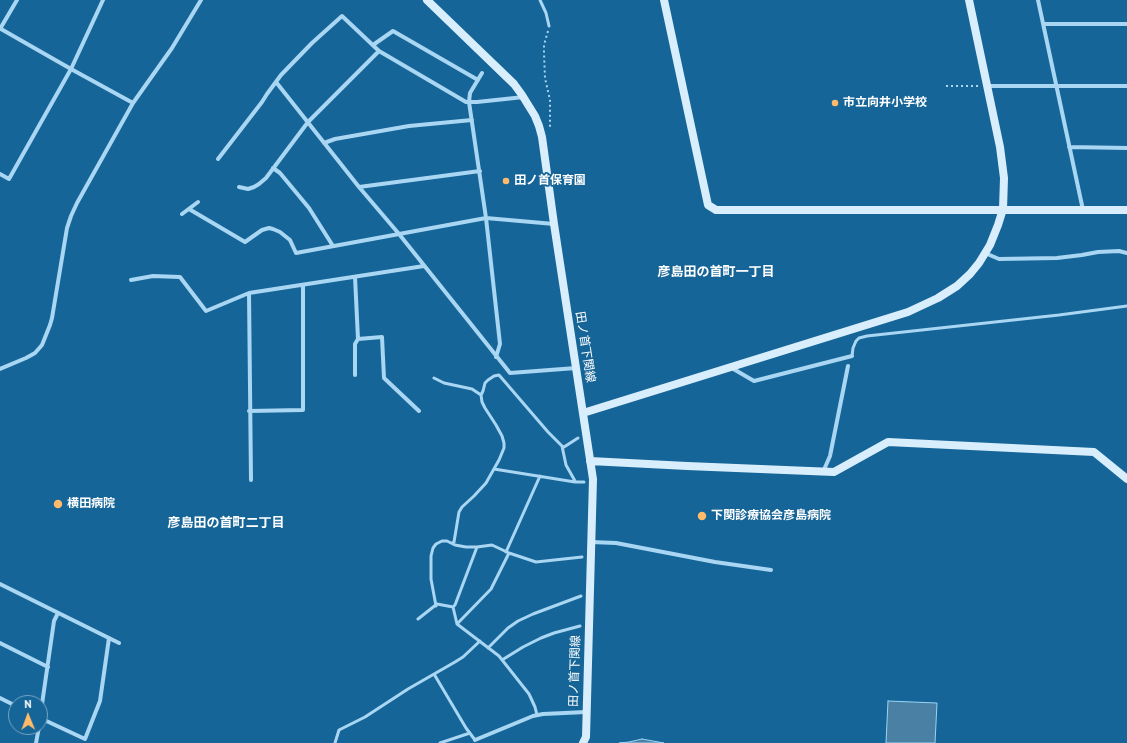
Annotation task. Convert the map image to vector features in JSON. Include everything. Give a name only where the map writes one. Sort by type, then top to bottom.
[{"type":"street","points":[[17,0],[0,29],[133,103]]},
{"type":"street","points":[[0,174],[9,180],[71,69],[103,0]]},
{"type":"street","points":[[0,369],[26,358],[42,345],[48,333],[52,318],[67,228],[71,216],[133,103],[172,48],[201,0]]},
{"type":"street","name":"田ノ首下関線","points":[[427,0],[514,84],[524,97],[541,133],[593,479],[586,736],[583,743]]},
{"type":"street","points":[[664,0],[708,205],[716,210],[1127,210]]},
{"type":"street","points":[[583,413],[908,312],[938,298],[957,286],[970,274],[986,253],[998,225],[1002,210],[1004,178],[1000,147],[970,0]]},
{"type":"street","points":[[1038,0],[1082,210]]},
{"type":"street","points":[[218,159],[276,82],[312,43],[342,16],[379,51],[466,102],[524,97]]},
{"type":"street","points":[[1044,24],[1127,24]]},
{"type":"street","points":[[373,45],[393,31],[478,80]]},
{"type":"street","points":[[239,187],[248,189],[259,184],[266,178],[308,122],[379,51]]},
{"type":"street","points":[[482,73],[470,93],[469,102],[480,171],[500,344],[496,357]]},
{"type":"street","points":[[276,82],[510,373],[576,368]]},
{"type":"street","points":[[987,86],[1127,86]]},
{"type":"street","points":[[324,143],[335,139],[409,126],[472,120]]},
{"type":"street","points":[[1070,147],[1127,148]]},
{"type":"street","points":[[274,168],[280,173],[309,208],[333,246]]},
{"type":"street","points":[[359,187],[480,171]]},
{"type":"street","points":[[182,214],[198,202]]},
{"type":"street","points":[[189,209],[245,242],[262,230],[269,228],[280,232],[290,240],[296,253],[486,218],[554,224]]},
{"type":"street","points":[[986,253],[999,259],[1057,258],[1098,252],[1119,251],[1127,253]]},
{"type":"street","points":[[131,280],[154,276],[180,277],[206,311],[248,293],[424,266]]},
{"type":"street","points":[[355,375],[355,344],[358,339],[356,277]]},
{"type":"street","points":[[249,411],[303,410],[303,285]]},
{"type":"street","points":[[248,293],[251,480]]},
{"type":"street","points":[[358,339],[382,337],[384,378],[419,412]]},
{"type":"street","points":[[730,367],[754,381],[852,356]]},
{"type":"street","points":[[823,472],[830,456],[848,366]]},
{"type":"street","points":[[590,461],[834,472],[888,442],[1094,452],[1127,479]]},
{"type":"street","points":[[591,542],[616,543],[715,562],[771,570]]},
{"type":"street","points":[[0,584],[119,643]]},
{"type":"street","points":[[44,695],[54,621],[58,613]]},
{"type":"street","points":[[48,722],[85,739],[100,701],[109,638]]},
{"type":"street","points":[[0,643],[48,667]]},
{"type":"street","points":[[475,740],[537,715],[586,712]]},
{"type":"lane","points":[[540,0],[546,13],[549,26]]},
{"type":"lane","points":[[852,356],[856,341],[859,338],[867,336],[1127,306]]},
{"type":"lane","points":[[452,543],[454,542],[459,512],[462,507],[478,492],[494,469],[503,450],[504,443],[502,436],[488,414],[482,402],[481,395],[485,383],[494,376],[499,375],[562,446],[566,465],[575,482]]},
{"type":"lane","points":[[434,378],[440,382],[472,389],[481,395]]},
{"type":"lane","points":[[562,446],[564,447],[578,438]]},
{"type":"lane","points":[[494,469],[575,482],[584,482]]},
{"type":"lane","points":[[457,624],[492,589],[540,476]]},
{"type":"lane","points":[[436,606],[431,579],[431,556],[433,548],[436,544],[442,541],[447,541],[455,545],[477,547],[492,545],[536,562],[582,557]]},
{"type":"lane","points":[[477,547],[453,607],[457,624],[502,660],[529,694],[537,715]]},
{"type":"lane","points":[[488,648],[508,628],[518,621],[581,596]]},
{"type":"lane","points":[[418,619],[437,604],[453,607]]},
{"type":"lane","points":[[502,660],[541,638],[580,626]]},
{"type":"lane","points":[[336,743],[339,730],[365,717],[408,689],[463,657],[480,641]]},
{"type":"lane","points":[[434,674],[449,701],[475,740]]},
{"type":"lane","points":[[440,743],[470,733]]},
{"type":"path","points":[[541,133],[550,127],[550,100],[545,78],[544,54],[544,45],[549,26]]},
{"type":"path","points":[[946,86],[987,86]]},
{"type":"water","points":[[888,701],[937,703],[935,743],[886,743]]},
{"type":"water","points":[[642,739],[664,743],[619,743],[629,742]]},
{"type":"place","name":"市立向井小学校","points":[[835,103]]},
{"type":"place","name":"田ノ首保育園","points":[[506,181]]},
{"type":"place","name":"横田病院","points":[[58,504]]},
{"type":"place","name":"下関診療協会彦島病院","points":[[702,516]]},
{"type":"district","name":"彦島田の首町一丁目","points":[[716,272]]},
{"type":"district","name":"彦島田の首町二丁目","points":[[226,523]]}]
